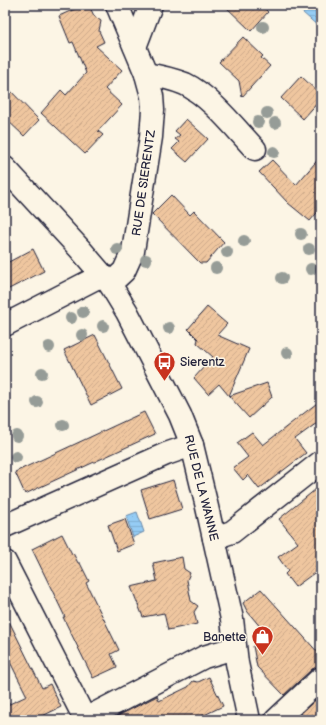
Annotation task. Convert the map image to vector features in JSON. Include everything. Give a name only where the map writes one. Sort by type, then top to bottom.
[{"type":"street","name":"RUE DE SIERENTZ","points":[[5,325],[124,271],[129,262],[136,240],[153,122],[152,96],[146,74],[117,5]]},
{"type":"street","points":[[135,47],[151,5]]},
{"type":"street","points":[[146,74],[166,78],[184,84],[197,92],[210,102],[255,149]]},
{"type":"street","name":"RUE DE LA WANNE","points":[[5,168],[106,280],[127,312],[180,415],[192,445],[214,538],[232,619],[234,648],[249,720]]},
{"type":"street","points":[[5,526],[166,454],[192,445]]},
{"type":"street","points":[[214,538],[232,532],[321,462]]},
{"type":"street","points":[[5,562],[84,719],[204,658],[215,653],[234,648]]},
{"type":"street","points":[[276,720],[321,678]]},
{"type":"water","points":[[294,5],[319,5],[321,7],[321,24],[319,27]]},
{"type":"water","points":[[137,512],[144,532],[133,537],[126,516]]},
{"type":"building","points":[[78,5],[89,5],[94,16],[101,21],[99,31],[104,42],[96,46],[122,70],[105,89],[122,105],[98,131],[103,135],[85,154],[41,113],[61,90],[66,95],[86,73],[73,42],[70,43],[59,16],[77,8]]},
{"type":"building","points":[[224,5],[261,5],[268,12],[251,31]]},
{"type":"building","points":[[243,37],[263,56],[261,58],[270,66],[242,97],[239,81],[219,62]]},
{"type":"building","points":[[301,76],[321,95],[321,99],[303,119],[281,98]]},
{"type":"building","points":[[5,85],[39,120],[24,136],[5,118]]},
{"type":"building","points":[[186,119],[208,139],[187,162],[172,149],[179,142],[175,139],[180,135],[175,131]]},
{"type":"building","points":[[321,156],[321,208],[310,221],[288,203],[259,172],[272,160],[296,185]]},
{"type":"building","points":[[171,195],[190,215],[194,211],[224,242],[206,263],[200,263],[152,214]]},
{"type":"building","points":[[33,249],[44,271],[5,291],[5,264]]},
{"type":"building","points":[[207,307],[227,324],[217,335],[249,349],[229,396],[219,384],[208,394],[194,378],[213,357],[197,343],[198,339],[188,329]]},
{"type":"building","points":[[95,335],[122,389],[91,405],[64,350]]},
{"type":"building","points":[[267,383],[272,397],[249,418],[229,396]]},
{"type":"building","points":[[321,400],[321,420],[295,439],[306,453],[259,489],[248,475],[243,480],[233,468],[248,457],[237,443],[252,432],[263,445]]},
{"type":"building","points":[[144,412],[155,434],[25,494],[15,472]]},
{"type":"building","points":[[173,480],[182,509],[150,519],[141,490]]},
{"type":"building","points":[[321,485],[321,568],[295,587],[285,574],[288,571],[278,557],[298,543],[279,519]]},
{"type":"building","points":[[125,519],[134,544],[117,551],[108,525]]},
{"type":"building","points":[[62,534],[72,554],[73,553],[78,563],[80,563],[89,581],[86,583],[119,650],[111,654],[117,667],[93,678],[32,549]]},
{"type":"building","points":[[182,557],[184,569],[190,573],[187,580],[191,601],[198,606],[194,612],[197,624],[168,630],[164,613],[143,617],[131,587],[157,581],[153,563]]},
{"type":"building","points":[[261,589],[321,656],[321,666],[312,669],[284,695],[257,667],[253,646],[267,635],[247,611],[243,603]]},
{"type":"building","points":[[5,613],[42,688],[50,684],[61,707],[34,720],[5,720],[5,706],[27,696],[5,652]]},
{"type":"building","points":[[209,677],[223,706],[194,720],[110,720],[157,696],[159,701],[188,687],[193,681],[198,682]]},
{"type":"building","points":[[321,695],[321,720],[308,720],[301,713]]},
{"type":"place","name":"Sierentz","points":[[164,382]]},
{"type":"place","name":"Banette","points":[[262,656]]}]
